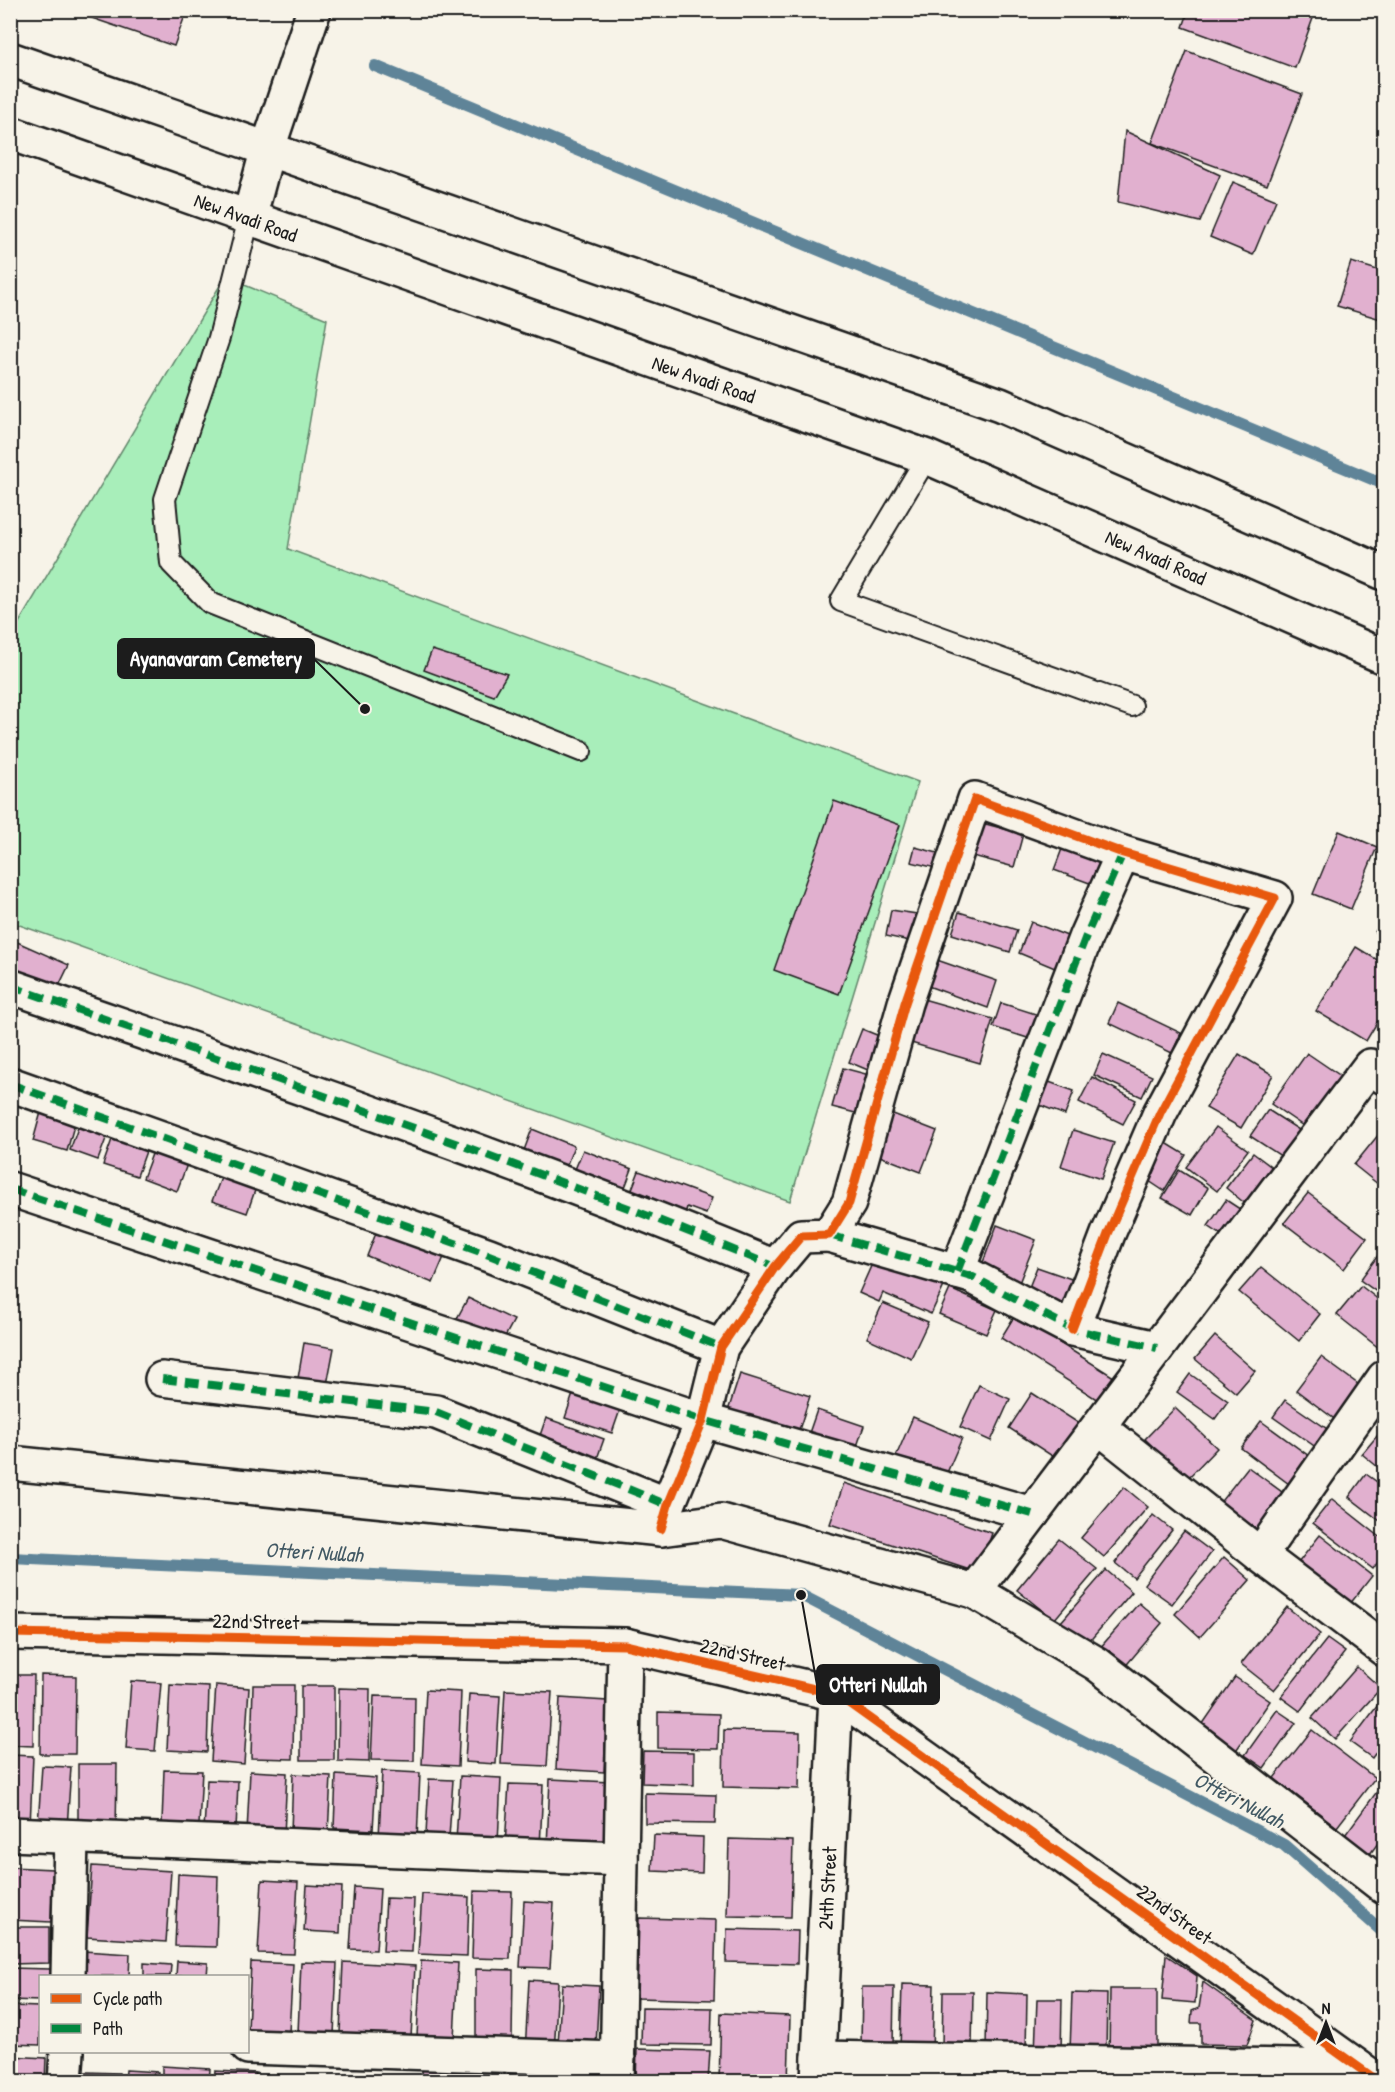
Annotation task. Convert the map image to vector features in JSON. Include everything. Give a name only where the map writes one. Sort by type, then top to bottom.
[{"type":"street","points":[[249,218],[268,148],[314,10]]},
{"type":"street","points":[[10,59],[1000,405],[1384,573]]},
{"type":"street","name":"New Avadi Road","points":[[10,133],[927,457],[1384,657]]},
{"type":"street","points":[[829,1235],[849,1203],[905,1003],[975,799],[1123,853],[1275,898],[1160,1113],[1108,1234],[1072,1329]]},
{"type":"street","points":[[957,1272],[1086,936],[1123,853]]},
{"type":"street","points":[[10,986],[527,1169],[694,1233],[775,1267]]},
{"type":"street","points":[[974,1591],[1371,1066],[1384,1077]]},
{"type":"street","points":[[10,1084],[489,1255],[721,1347]]},
{"type":"street","points":[[10,1189],[703,1420],[1032,1514]]},
{"type":"street","points":[[665,1517],[703,1420],[721,1347],[775,1267],[801,1236],[829,1235],[971,1276],[1072,1329],[1157,1348]]},
{"type":"street","points":[[1260,1555],[1384,1378]]},
{"type":"street","points":[[162,1379],[436,1412],[665,1517]]},
{"type":"street","points":[[1099,1427],[1260,1555],[1384,1648]]},
{"type":"street","points":[[10,1463],[721,1521],[974,1591],[1097,1664],[1384,1887]]},
{"type":"street","name":"22nd Street","points":[[10,1633],[625,1645],[836,1694],[1368,2074]]},
{"type":"street","points":[[249,2047],[617,2070],[625,1645]]},
{"type":"street","name":"24th Street","points":[[819,2070],[836,1694]]},
{"type":"street","points":[[10,1834],[621,1858]]},
{"type":"street","points":[[69,1975],[71,1837]]},
{"type":"street","points":[[65,2082],[67,2053]]},
{"type":"street","points":[[819,2070],[1368,2074]]},
{"type":"lane","points":[[249,218],[219,338],[165,499],[171,563],[210,603],[580,751]]},
{"type":"lane","points":[[927,457],[841,601],[1132,706]]},
{"type":"green space","points":[[225,277],[327,319],[288,549],[918,782],[790,1201],[11,922],[11,636]]},
{"type":"building","points":[[81,10],[187,10],[174,46],[80,14]]},
{"type":"building","points":[[1189,10],[1316,10],[1295,68],[1183,27]]},
{"type":"building","points":[[1187,51],[1302,94],[1267,185],[1152,143]]},
{"type":"building","points":[[1125,131],[1220,175],[1200,222],[1118,202]]},
{"type":"building","points":[[1233,182],[1276,200],[1253,255],[1210,237]]},
{"type":"building","points":[[1351,262],[1384,272],[1384,320],[1337,306]]},
{"type":"building","points":[[432,650],[507,674],[494,696],[424,670]]},
{"type":"building","points":[[834,801],[900,825],[839,994],[774,970]]},
{"type":"building","points":[[971,820],[1023,834],[1014,867],[962,853]]},
{"type":"building","points":[[1339,831],[1377,847],[1351,909],[1313,894]]},
{"type":"building","points":[[1065,841],[1106,857],[1095,885],[1054,870]]},
{"type":"building","points":[[915,847],[949,856],[945,870],[911,862]]},
{"type":"building","points":[[891,910],[923,915],[919,943],[886,936]]},
{"type":"building","points":[[959,912],[1017,930],[1010,952],[952,934]]},
{"type":"building","points":[[1384,917],[1384,938],[1375,932]]},
{"type":"building","points":[[1031,922],[1075,939],[1062,971],[1019,953]]},
{"type":"building","points":[[15,941],[69,965],[54,996],[10,976],[10,952]]},
{"type":"building","points":[[1356,947],[1384,964],[1384,1011],[1366,1041],[1316,1011]]},
{"type":"building","points":[[937,960],[997,981],[988,1008],[928,986]]},
{"type":"building","points":[[923,999],[993,1019],[980,1063],[911,1043]]},
{"type":"building","points":[[1001,1003],[1045,1017],[1037,1041],[993,1027]]},
{"type":"building","points":[[1118,1003],[1181,1033],[1172,1053],[1109,1023]]},
{"type":"building","points":[[862,1029],[889,1040],[875,1073],[849,1062]]},
{"type":"building","points":[[1384,1030],[1384,1045],[1377,1039]]},
{"type":"building","points":[[1307,1053],[1348,1081],[1312,1132],[1271,1104]]},
{"type":"building","points":[[1103,1054],[1152,1076],[1142,1097],[1094,1075]]},
{"type":"building","points":[[1239,1054],[1273,1075],[1241,1128],[1206,1108]]},
{"type":"building","points":[[843,1068],[877,1077],[867,1116],[832,1107]]},
{"type":"building","points":[[1035,1077],[1074,1091],[1065,1115],[1027,1100]]},
{"type":"building","points":[[1092,1077],[1136,1100],[1123,1124],[1079,1102]]},
{"type":"building","points":[[1268,1110],[1307,1135],[1290,1162],[1250,1136]]},
{"type":"building","points":[[41,1112],[75,1122],[67,1151],[33,1141]]},
{"type":"building","points":[[888,1112],[937,1131],[921,1172],[872,1153]]},
{"type":"building","points":[[79,1125],[107,1136],[98,1160],[70,1150]]},
{"type":"building","points":[[1216,1127],[1248,1150],[1217,1191],[1186,1167]]},
{"type":"building","points":[[532,1129],[574,1146],[562,1177],[520,1161]]},
{"type":"building","points":[[1073,1130],[1114,1143],[1101,1179],[1061,1166]]},
{"type":"building","points":[[1384,1130],[1384,1189],[1354,1165]]},
{"type":"building","points":[[115,1131],[149,1143],[137,1176],[103,1165]]},
{"type":"building","points":[[1163,1141],[1186,1155],[1164,1191],[1140,1175]]},
{"type":"building","points":[[155,1146],[189,1159],[177,1191],[143,1178]]},
{"type":"building","points":[[583,1150],[632,1169],[621,1198],[571,1179]]},
{"type":"building","points":[[1253,1153],[1281,1174],[1253,1210],[1226,1188]]},
{"type":"building","points":[[224,1170],[258,1182],[247,1213],[212,1201]]},
{"type":"building","points":[[1179,1170],[1208,1188],[1192,1215],[1162,1198]]},
{"type":"building","points":[[639,1171],[712,1198],[706,1214],[687,1207],[683,1221],[645,1207],[650,1196],[632,1189]]},
{"type":"building","points":[[1308,1193],[1367,1238],[1344,1269],[1284,1223]]},
{"type":"building","points":[[1226,1200],[1249,1215],[1232,1242],[1208,1226]]},
{"type":"building","points":[[380,1223],[447,1250],[433,1283],[367,1256]]},
{"type":"building","points":[[997,1225],[1036,1240],[1017,1288],[979,1273]]},
{"type":"building","points":[[1382,1250],[1384,1252],[1384,1297],[1360,1280]]},
{"type":"building","points":[[876,1255],[944,1286],[931,1314],[883,1293],[879,1302],[859,1293]]},
{"type":"building","points":[[1037,1267],[1080,1282],[1068,1316],[1024,1300]]},
{"type":"building","points":[[1261,1267],[1320,1314],[1299,1341],[1239,1292]]},
{"type":"building","points":[[1361,1286],[1384,1304],[1384,1352],[1337,1315]]},
{"type":"building","points":[[950,1289],[997,1310],[986,1334],[939,1314]]},
{"type":"building","points":[[468,1298],[514,1320],[500,1346],[454,1324]]},
{"type":"building","points":[[883,1303],[928,1322],[911,1358],[867,1338]]},
{"type":"building","points":[[1015,1315],[1117,1379],[1101,1402],[1001,1338]]},
{"type":"building","points":[[1215,1336],[1255,1371],[1236,1393],[1195,1359]]},
{"type":"building","points":[[304,1343],[334,1348],[325,1395],[296,1390]]},
{"type":"building","points":[[1321,1357],[1366,1390],[1341,1424],[1296,1390]]},
{"type":"building","points":[[740,1374],[810,1396],[798,1433],[728,1411]]},
{"type":"building","points":[[1190,1374],[1228,1401],[1215,1419],[1177,1392]]},
{"type":"building","points":[[979,1385],[1010,1399],[991,1441],[960,1427]]},
{"type":"building","points":[[574,1391],[621,1407],[612,1433],[565,1418]]},
{"type":"building","points":[[1032,1393],[1086,1428],[1063,1463],[1009,1428]]},
{"type":"building","points":[[1285,1400],[1333,1433],[1320,1450],[1273,1417]]},
{"type":"building","points":[[1175,1408],[1217,1448],[1187,1479],[1145,1439]]},
{"type":"building","points":[[817,1410],[864,1426],[855,1452],[808,1436]]},
{"type":"building","points":[[913,1417],[962,1438],[943,1482],[894,1461]]},
{"type":"building","points":[[546,1418],[604,1439],[594,1467],[536,1447]]},
{"type":"building","points":[[1261,1421],[1313,1459],[1293,1487],[1241,1448]]},
{"type":"building","points":[[1382,1430],[1384,1432],[1384,1472],[1362,1454]]},
{"type":"building","points":[[1248,1467],[1286,1495],[1256,1534],[1218,1505]]},
{"type":"building","points":[[1366,1474],[1384,1487],[1384,1524],[1349,1497]]},
{"type":"building","points":[[844,1483],[992,1533],[979,1573],[830,1524]]},
{"type":"building","points":[[1124,1487],[1148,1507],[1104,1557],[1081,1538]]},
{"type":"building","points":[[1332,1499],[1384,1540],[1384,1554],[1373,1569],[1313,1523]]},
{"type":"building","points":[[1153,1515],[1172,1530],[1134,1578],[1115,1563]]},
{"type":"building","points":[[1184,1531],[1212,1552],[1172,1604],[1144,1584]]},
{"type":"building","points":[[1320,1535],[1372,1576],[1350,1604],[1298,1563]]},
{"type":"building","points":[[1059,1539],[1097,1569],[1054,1620],[1017,1590]]},
{"type":"building","points":[[1224,1557],[1250,1580],[1200,1637],[1175,1614]]},
{"type":"building","points":[[1106,1570],[1132,1592],[1087,1644],[1061,1622]]},
{"type":"building","points":[[1139,1603],[1162,1623],[1123,1669],[1099,1649]]},
{"type":"building","points":[[1287,1607],[1320,1634],[1274,1690],[1241,1664]]},
{"type":"building","points":[[1327,1639],[1345,1652],[1300,1711],[1281,1697]]},
{"type":"building","points":[[1357,1667],[1381,1688],[1335,1739],[1312,1718]]},
{"type":"building","points":[[10,1675],[34,1675],[33,1746],[10,1745]]},
{"type":"building","points":[[41,1675],[76,1676],[75,1754],[40,1754]]},
{"type":"building","points":[[1235,1677],[1270,1701],[1235,1752],[1200,1728]]},
{"type":"building","points":[[131,1681],[161,1683],[155,1751],[126,1749]]},
{"type":"building","points":[[170,1685],[209,1687],[207,1752],[167,1750]]},
{"type":"building","points":[[216,1685],[249,1688],[244,1764],[211,1761]]},
{"type":"building","points":[[253,1685],[294,1685],[293,1759],[251,1758]]},
{"type":"building","points":[[301,1686],[334,1686],[334,1760],[301,1760]]},
{"type":"building","points":[[339,1688],[370,1689],[369,1762],[338,1761]]},
{"type":"building","points":[[426,1690],[461,1692],[458,1766],[422,1764]]},
{"type":"building","points":[[505,1690],[552,1692],[547,1766],[501,1764]]},
{"type":"building","points":[[469,1694],[500,1696],[496,1764],[465,1762]]},
{"type":"building","points":[[374,1696],[415,1697],[414,1761],[371,1760]]},
{"type":"building","points":[[1384,1697],[1384,1741],[1372,1758],[1350,1742]]},
{"type":"building","points":[[560,1698],[607,1701],[604,1772],[556,1769]]},
{"type":"building","points":[[1277,1710],[1296,1723],[1264,1768],[1245,1755]]},
{"type":"building","points":[[658,1712],[719,1714],[718,1749],[658,1748]]},
{"type":"building","points":[[724,1730],[800,1732],[799,1789],[723,1787]]},
{"type":"building","points":[[1312,1730],[1375,1778],[1337,1827],[1274,1778]]},
{"type":"building","points":[[643,1751],[694,1752],[694,1785],[642,1783]]},
{"type":"building","points":[[10,1755],[33,1756],[30,1826],[10,1825]]},
{"type":"building","points":[[78,1764],[117,1764],[116,1833],[78,1832]]},
{"type":"building","points":[[42,1766],[71,1767],[67,1828],[38,1825]]},
{"type":"building","points":[[164,1770],[202,1771],[199,1825],[162,1823]]},
{"type":"building","points":[[250,1771],[287,1773],[284,1835],[247,1833]]},
{"type":"building","points":[[382,1771],[420,1773],[417,1840],[379,1838]]},
{"type":"building","points":[[293,1774],[331,1776],[328,1834],[291,1832]]},
{"type":"building","points":[[336,1775],[376,1778],[373,1830],[334,1828]]},
{"type":"building","points":[[460,1776],[501,1778],[498,1843],[456,1841]]},
{"type":"building","points":[[429,1779],[453,1780],[449,1837],[426,1835]]},
{"type":"building","points":[[550,1779],[609,1782],[606,1849],[547,1847]]},
{"type":"building","points":[[207,1780],[238,1781],[236,1830],[204,1829]]},
{"type":"building","points":[[1384,1782],[1384,1835],[1370,1854],[1345,1835]]},
{"type":"building","points":[[509,1784],[543,1785],[540,1847],[505,1845]]},
{"type":"building","points":[[645,1793],[716,1795],[715,1824],[645,1823]]},
{"type":"building","points":[[654,1835],[703,1837],[702,1873],[652,1871]]},
{"type":"building","points":[[729,1839],[793,1841],[791,1917],[727,1916]]},
{"type":"building","points":[[92,1866],[171,1871],[166,1942],[87,1937]]},
{"type":"building","points":[[10,1867],[53,1869],[51,1922],[10,1920]]},
{"type":"building","points":[[178,1874],[218,1876],[216,1947],[175,1946]]},
{"type":"building","points":[[262,1880],[298,1882],[294,1954],[258,1953]]},
{"type":"building","points":[[307,1885],[342,1887],[340,1933],[304,1931]]},
{"type":"building","points":[[354,1887],[380,1889],[376,1950],[350,1949]]},
{"type":"building","points":[[474,1891],[512,1892],[510,1959],[472,1958]]},
{"type":"building","points":[[422,1894],[469,1897],[467,1956],[418,1954]]},
{"type":"building","points":[[386,1898],[414,1899],[412,1952],[383,1951]]},
{"type":"building","points":[[524,1901],[554,1903],[550,1968],[520,1967]]},
{"type":"building","points":[[639,1918],[716,1920],[714,2000],[637,1998]]},
{"type":"building","points":[[10,1927],[49,1927],[49,1963],[10,1964]]},
{"type":"building","points":[[727,1929],[798,1931],[797,1964],[726,1962]]},
{"type":"building","points":[[83,1951],[130,1954],[129,1975],[82,1975]]},
{"type":"building","points":[[1166,1955],[1197,1976],[1195,2003],[1162,2000]]},
{"type":"building","points":[[177,1961],[208,1963],[207,1975],[176,1975]]},
{"type":"building","points":[[421,1961],[458,1963],[454,2038],[417,2036]]},
{"type":"building","points":[[251,1962],[293,1964],[289,2032],[249,2030]]},
{"type":"building","points":[[301,1962],[337,1963],[334,2035],[298,2033]]},
{"type":"building","points":[[343,1962],[415,1966],[411,2037],[340,2033]]},
{"type":"building","points":[[144,1963],[171,1965],[170,1975],[144,1975]]},
{"type":"building","points":[[10,1968],[50,1969],[50,1975],[39,1975],[39,2001],[10,2000]]},
{"type":"building","points":[[476,1969],[513,1970],[512,2039],[476,2039]]},
{"type":"building","points":[[529,1980],[558,1982],[554,2054],[525,2052]]},
{"type":"building","points":[[1203,1982],[1256,2020],[1247,2045],[1201,2044],[1201,2023],[1191,2023],[1192,2011],[1199,2008]]},
{"type":"building","points":[[562,1984],[599,1986],[596,2046],[558,2044]]},
{"type":"building","points":[[902,1984],[934,1985],[932,2051],[900,2050]]},
{"type":"building","points":[[862,1987],[894,1987],[893,2047],[861,2046]]},
{"type":"building","points":[[1110,1989],[1157,1989],[1157,2058],[1109,2057]]},
{"type":"building","points":[[943,1992],[973,1992],[972,2048],[942,2047]]},
{"type":"building","points":[[987,1992],[1027,1994],[1026,2051],[986,2051]]},
{"type":"building","points":[[1072,1993],[1107,1994],[1106,2052],[1070,2051]]},
{"type":"building","points":[[1037,1999],[1062,1999],[1061,2054],[1035,2054]]},
{"type":"building","points":[[10,2006],[39,2007],[39,2045],[10,2044]]},
{"type":"building","points":[[642,2007],[712,2008],[711,2045],[641,2044]]},
{"type":"building","points":[[721,2013],[790,2016],[788,2082],[719,2082]]},
{"type":"building","points":[[637,2049],[710,2051],[708,2082],[636,2082]]},
{"type":"building","points":[[10,2056],[46,2058],[45,2082],[10,2082]]},
{"type":"building","points":[[422,2059],[460,2059],[460,2082],[422,2082]]},
{"type":"building","points":[[162,2066],[210,2069],[209,2082],[162,2082]]},
{"type":"building","points":[[126,2070],[158,2072],[157,2082],[125,2082]]},
{"type":"building","points":[[215,2071],[256,2073],[255,2082],[214,2082]]},
{"type":"building","points":[[86,2072],[119,2073],[118,2082],[86,2082]]},
{"type":"building","points":[[468,2077],[510,2080],[510,2082],[468,2082]]},
{"type":"building","points":[[378,2079],[417,2081],[417,2082],[378,2082]]},
{"type":"waterway","points":[[375,66],[1384,484]]},
{"type":"waterway","name":"Otteri Nullah","points":[[10,1558],[801,1595],[1284,1845],[1384,1933]]},
{"type":"marked path","points":[[957,1272],[1086,936],[1123,853]]},
{"type":"marked path","points":[[10,986],[491,1156],[775,1267]]},
{"type":"marked path","points":[[10,1084],[489,1255],[721,1347]]},
{"type":"marked path","points":[[10,1189],[703,1420],[1032,1514]]},
{"type":"marked path","points":[[829,1235],[971,1276],[1072,1329],[1157,1348]]},
{"type":"marked path","points":[[162,1379],[436,1412],[668,1505]]},
{"type":"cycle path","points":[[661,1529],[668,1505],[703,1420],[721,1347],[775,1267],[801,1236],[829,1235],[849,1203],[905,1003],[975,799],[1123,853],[1275,898],[1160,1113],[1108,1234],[1072,1329]]},
{"type":"cycle path","points":[[10,1633],[625,1645],[836,1694],[1379,2082]]},
{"type":"place","name":"Ayanavaram Cemetery","points":[[365,709]]},
{"type":"place","name":"Otteri Nullah","points":[[801,1595]]}]
